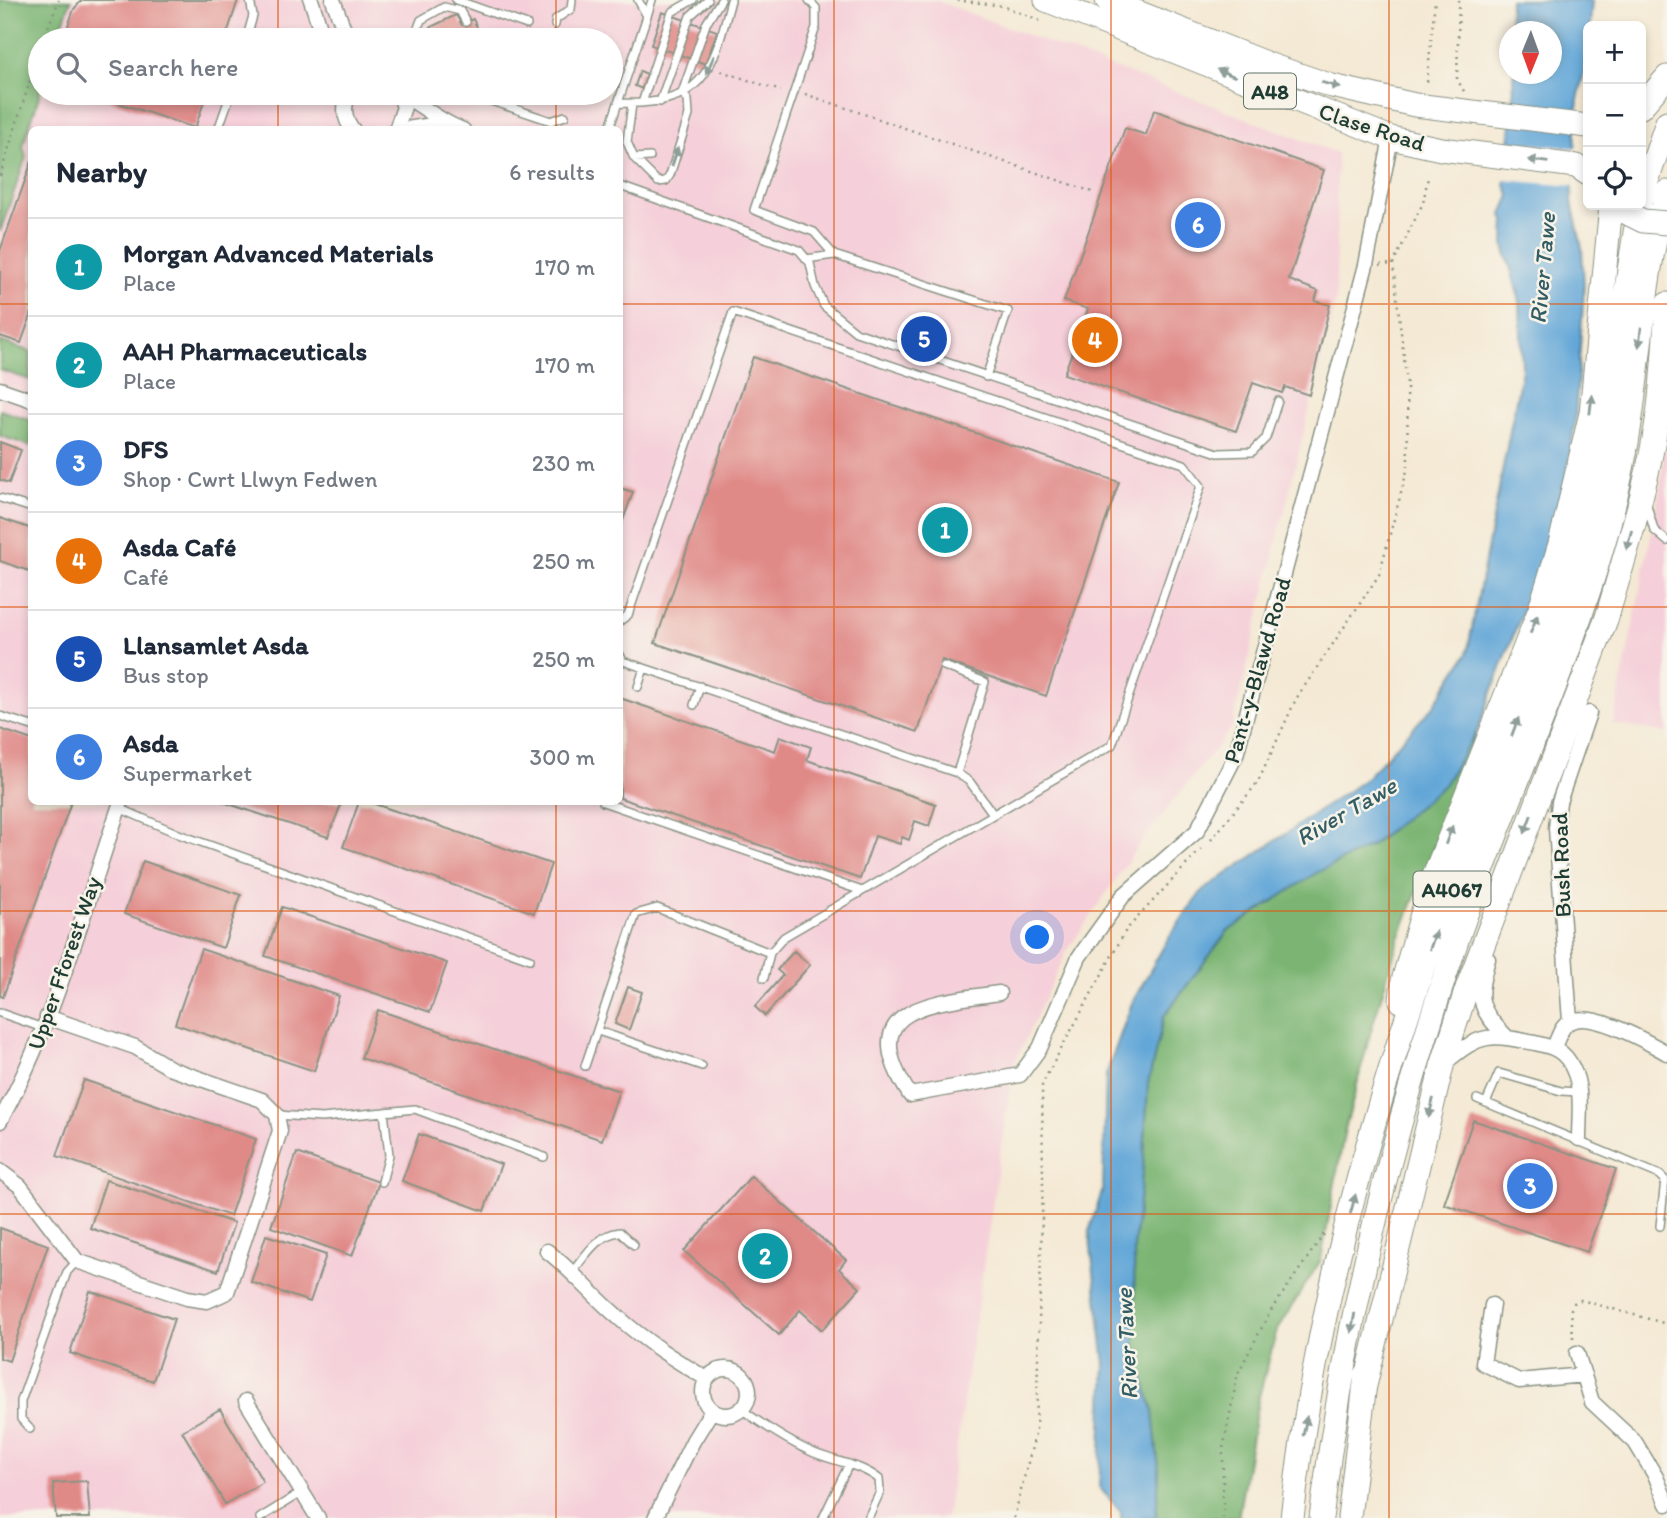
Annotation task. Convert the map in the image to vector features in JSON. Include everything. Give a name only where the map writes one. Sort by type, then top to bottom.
[{"type":"main road","name":"Clase Road","points":[[1046,0],[1391,138],[1582,170]]},
{"type":"main road","name":"Clase Road","points":[[1107,0],[1332,86],[1415,105],[1583,126]]},
{"type":"main road","points":[[1644,147],[1667,78]]},
{"type":"main road","name":"A4067","points":[[1321,1518],[1356,1309],[1392,1153],[1422,1046],[1458,937],[1598,565],[1620,482],[1654,239],[1667,192]]},
{"type":"main road","points":[[1289,1518],[1329,1299],[1377,1110],[1398,1043],[1403,981],[1430,886],[1540,609],[1578,478],[1627,210]]},
{"type":"main road","points":[[1633,210],[1643,221],[1667,223]]},
{"type":"main road","points":[[1364,1390],[1442,1066],[1467,988],[1607,617],[1642,491],[1659,408],[1667,304]]},
{"type":"main road","points":[[1349,1518],[1392,1153]]},
{"type":"street","points":[[311,0],[320,28]]},
{"type":"street","points":[[333,0],[344,28]]},
{"type":"street","points":[[345,105],[345,115],[351,126]]},
{"type":"street","points":[[399,126],[403,116],[401,105]]},
{"type":"street","points":[[422,105],[453,126]]},
{"type":"street","points":[[425,126],[445,123]]},
{"type":"street","name":"Pant-y-Blawd Road","points":[[999,993],[926,1004],[910,1010],[900,1018],[892,1031],[892,1052],[896,1073],[910,1095],[1020,1075],[1040,1048],[1079,957],[1123,896],[1197,831],[1236,755],[1366,265],[1391,138]]},
{"type":"street","points":[[0,389],[28,399]]},
{"type":"street","name":"Bush Road","points":[[1570,1021],[1556,828],[1559,802],[1589,713]]},
{"type":"street","name":"Upper Fforest Way","points":[[0,1121],[20,1086],[45,1023],[120,805]]},
{"type":"street","points":[[1505,1035],[1489,1020],[1481,1004],[1480,989],[1514,864]]},
{"type":"street","points":[[1555,1047],[1562,1028],[1570,1021],[1601,1023],[1667,1053]]},
{"type":"street","points":[[0,1171],[20,1186],[78,1261],[187,1298],[207,1301],[227,1292],[280,1130],[277,1115],[262,1100],[172,1069],[135,1047],[45,1023]]},
{"type":"street","points":[[1442,1066],[1465,1045],[1486,1038],[1505,1035],[1555,1047],[1564,1054],[1574,1070],[1579,1092],[1579,1139]]},
{"type":"street","points":[[547,1251],[573,1271],[616,1316],[657,1350],[707,1379]]},
{"type":"street","points":[[1492,1305],[1483,1363],[1520,1381],[1584,1375]]},
{"type":"street","points":[[1577,1353],[1592,1402],[1634,1442],[1656,1477],[1667,1504]]},
{"type":"street","points":[[727,1369],[741,1374],[748,1388],[748,1395],[741,1409],[727,1414],[712,1410],[704,1395],[707,1379],[712,1373],[727,1369]]},
{"type":"street","points":[[246,1401],[318,1518]]},
{"type":"street","points":[[655,1518],[693,1441],[712,1410]]},
{"type":"lane","points":[[250,0],[253,16],[250,28]]},
{"type":"lane","points":[[456,0],[527,25]]},
{"type":"lane","points":[[555,25],[556,19],[571,9],[572,0]]},
{"type":"lane","points":[[638,0],[647,16]]},
{"type":"lane","points":[[623,88],[652,0]]},
{"type":"lane","points":[[642,103],[673,12],[693,0]]},
{"type":"lane","points":[[657,105],[690,16],[708,0]]},
{"type":"lane","points":[[682,93],[706,24],[721,0]]},
{"type":"lane","points":[[623,103],[657,105],[682,93],[707,74],[731,0]]},
{"type":"lane","points":[[810,0],[816,8],[816,27],[754,210],[814,232],[834,256]]},
{"type":"lane","points":[[418,28],[421,20],[444,7],[460,11],[466,22]]},
{"type":"lane","points":[[632,104],[627,142],[634,158],[651,178],[658,182],[666,181],[689,115],[688,100],[682,93]]},
{"type":"lane","points":[[219,126],[227,105]]},
{"type":"lane","points":[[504,105],[551,121],[565,116]]},
{"type":"lane","points":[[610,126],[617,105]]},
{"type":"lane","points":[[634,158],[650,157]]},
{"type":"lane","points":[[623,187],[799,250],[806,259],[824,306],[856,332],[1217,453],[1252,452],[1266,438],[1278,401]]},
{"type":"lane","points":[[806,259],[834,256],[1008,311],[986,377]]},
{"type":"lane","points":[[623,619],[628,615],[733,312],[1184,464],[1201,486],[1112,745],[784,937],[770,953],[764,978]]},
{"type":"lane","points":[[1642,491],[1654,530],[1667,541]]},
{"type":"lane","points":[[0,498],[28,507]]},
{"type":"lane","points":[[623,660],[957,773],[970,782],[993,814]]},
{"type":"lane","points":[[944,666],[985,682],[957,773]]},
{"type":"lane","points":[[638,687],[644,668]]},
{"type":"lane","points":[[694,705],[700,686]]},
{"type":"lane","points":[[0,716],[28,725]]},
{"type":"lane","points":[[120,805],[181,835],[530,959]]},
{"type":"lane","points":[[612,805],[862,891]]},
{"type":"lane","points":[[585,1066],[636,914],[657,908],[770,953]]},
{"type":"lane","points":[[0,1013],[45,1023]]},
{"type":"lane","points":[[598,1031],[702,1066]]},
{"type":"lane","points":[[1486,1103],[1499,1073],[1561,1091],[1579,1092]]},
{"type":"lane","points":[[1477,1100],[1579,1139],[1664,1178],[1660,1226]]},
{"type":"lane","points":[[277,1115],[322,1118],[415,1109],[544,1157]]},
{"type":"lane","points":[[382,1182],[388,1155],[384,1112]]},
{"type":"lane","points":[[573,1271],[597,1242],[610,1233],[620,1232],[634,1245]]},
{"type":"lane","points":[[30,1429],[21,1419],[21,1401],[67,1272],[78,1261]]},
{"type":"lane","points":[[741,1409],[764,1426],[813,1452],[868,1470],[879,1479],[880,1492],[868,1518]]},
{"type":"lane","points":[[823,1518],[849,1464]]},
{"type":"lane","points":[[260,1518],[302,1492]]},
{"type":"path","points":[[48,28],[59,0]]},
{"type":"path","points":[[1427,82],[1435,0]]},
{"type":"path","points":[[1459,0],[1457,79],[1466,96]]},
{"type":"path","points":[[707,74],[722,71],[780,91],[793,92],[1096,193]]},
{"type":"path","points":[[0,176],[28,87]]},
{"type":"path","points":[[1014,1518],[1036,1432],[1042,1084],[1126,930],[1217,834],[1258,782],[1296,699],[1379,575],[1408,467],[1407,384],[1393,264],[1423,202],[1428,177]]},
{"type":"path","points":[[1223,1518],[1223,1450],[1238,1373],[1270,1312],[1327,1230]]},
{"type":"path","points":[[1577,1353],[1571,1309],[1574,1303],[1581,1300],[1667,1324]]},
{"type":"shaded area","points":[[0,0],[935,0],[1337,153],[1336,299],[1232,727],[1141,842],[1067,951],[1013,1066],[946,1518],[0,1518]]},
{"type":"shaded area","points":[[1667,430],[1667,733],[1613,724],[1659,496]]},
{"type":"green space","points":[[0,0],[71,0],[61,28],[28,28],[28,105],[36,105],[23,146],[26,157],[0,232]]},
{"type":"green space","points":[[0,341],[28,351],[28,379],[0,370]]},
{"type":"green space","points":[[0,410],[28,419],[28,445],[0,436]]},
{"type":"green space","points":[[1478,729],[1397,944],[1372,1027],[1344,1134],[1321,1260],[1277,1330],[1258,1400],[1238,1518],[1156,1518],[1159,1472],[1153,1412],[1135,1345],[1134,1247],[1144,1156],[1148,1083],[1164,1016],[1228,931],[1316,873],[1371,846],[1444,785]]},
{"type":"water","name":"River Tawe","points":[[1510,0],[1592,0],[1590,21],[1583,21],[1583,76],[1578,100],[1572,202],[1582,248],[1584,289],[1575,421],[1567,474],[1548,544],[1478,729],[1444,785],[1371,846],[1316,873],[1228,931],[1164,1016],[1148,1083],[1144,1156],[1134,1247],[1135,1345],[1153,1412],[1159,1472],[1156,1518],[1121,1518],[1121,1512],[1099,1487],[1105,1364],[1089,1231],[1103,1189],[1106,1075],[1132,1003],[1169,937],[1202,891],[1364,780],[1433,707],[1467,654],[1522,369],[1520,301],[1504,246],[1505,220],[1502,214],[1510,196],[1505,184],[1514,84],[1562,84],[1562,21],[1509,21]]},
{"type":"pier","points":[[1506,142],[1577,148],[1574,186],[1502,180]]},
{"type":"building","points":[[82,0],[238,0],[229,28],[67,28],[74,9]]},
{"type":"building","points":[[662,12],[717,31],[706,64],[651,45]]},
{"type":"building","points":[[456,15],[462,25],[473,19],[477,28],[432,28]]},
{"type":"building","points":[[640,71],[647,74],[642,89],[635,86]]},
{"type":"building","points":[[125,105],[203,105],[196,126]]},
{"type":"building","points":[[1154,110],[1324,170],[1289,280],[1318,291],[1315,301],[1330,305],[1309,395],[1285,387],[1282,393],[1253,383],[1236,431],[1064,374],[1088,309],[1064,301],[1125,128],[1146,135]]},
{"type":"building","points":[[28,172],[28,323],[21,343],[0,336],[0,251]]},
{"type":"building","points":[[753,357],[1119,482],[1046,696],[942,660],[918,732],[655,643]]},
{"type":"building","points":[[0,442],[21,450],[9,483],[0,480]]},
{"type":"building","points":[[623,489],[633,492],[623,520]]},
{"type":"building","points":[[0,518],[28,528],[28,571],[0,561]]},
{"type":"building","points":[[623,699],[775,751],[780,736],[811,747],[807,760],[936,804],[929,826],[915,821],[909,840],[902,837],[900,844],[875,836],[860,879],[623,799]]},
{"type":"building","points":[[0,729],[28,739],[28,805],[70,805],[3,997],[0,996]]},
{"type":"building","points":[[232,805],[341,805],[328,837]]},
{"type":"building","points":[[358,805],[378,805],[551,864],[534,913],[343,847]]},
{"type":"building","points":[[143,861],[241,895],[223,948],[124,914]]},
{"type":"building","points":[[282,907],[447,963],[430,1012],[265,956]]},
{"type":"building","points":[[201,949],[339,996],[314,1071],[175,1024]]},
{"type":"building","points":[[794,951],[810,965],[765,1016],[755,1007],[783,975],[777,970]]},
{"type":"building","points":[[628,987],[642,992],[629,1030],[615,1024]]},
{"type":"building","points":[[378,1010],[619,1091],[602,1140],[361,1058]]},
{"type":"building","points":[[84,1080],[256,1139],[230,1216],[57,1156]]},
{"type":"building","points":[[1473,1120],[1616,1169],[1587,1252],[1444,1204]]},
{"type":"building","points":[[419,1134],[501,1164],[484,1211],[402,1181]]},
{"type":"building","points":[[297,1153],[379,1182],[352,1256],[271,1227]]},
{"type":"building","points":[[751,1176],[846,1260],[839,1269],[860,1288],[822,1330],[800,1310],[779,1335],[684,1251]]},
{"type":"building","points":[[106,1180],[234,1223],[218,1271],[90,1228]]},
{"type":"building","points":[[0,1228],[48,1245],[9,1361],[0,1358]]},
{"type":"building","points":[[266,1235],[326,1255],[310,1302],[251,1282]]},
{"type":"building","points":[[90,1291],[174,1319],[153,1381],[70,1353]]},
{"type":"building","points":[[220,1409],[263,1482],[225,1504],[182,1431]]},
{"type":"building","points":[[87,1481],[90,1518],[56,1518],[53,1483]]},
{"type":"place","name":"Asda","points":[[1198,225]]},
{"type":"place","name":"Llansamlet Asda","points":[[924,339]]},
{"type":"place","name":"Asda Café","points":[[1095,340]]},
{"type":"place","name":"Morgan Advanced Materials","points":[[945,530]]},
{"type":"place","name":"DFS","points":[[1530,1186]]},
{"type":"place","name":"AAH Pharmaceuticals","points":[[765,1256]]}]
